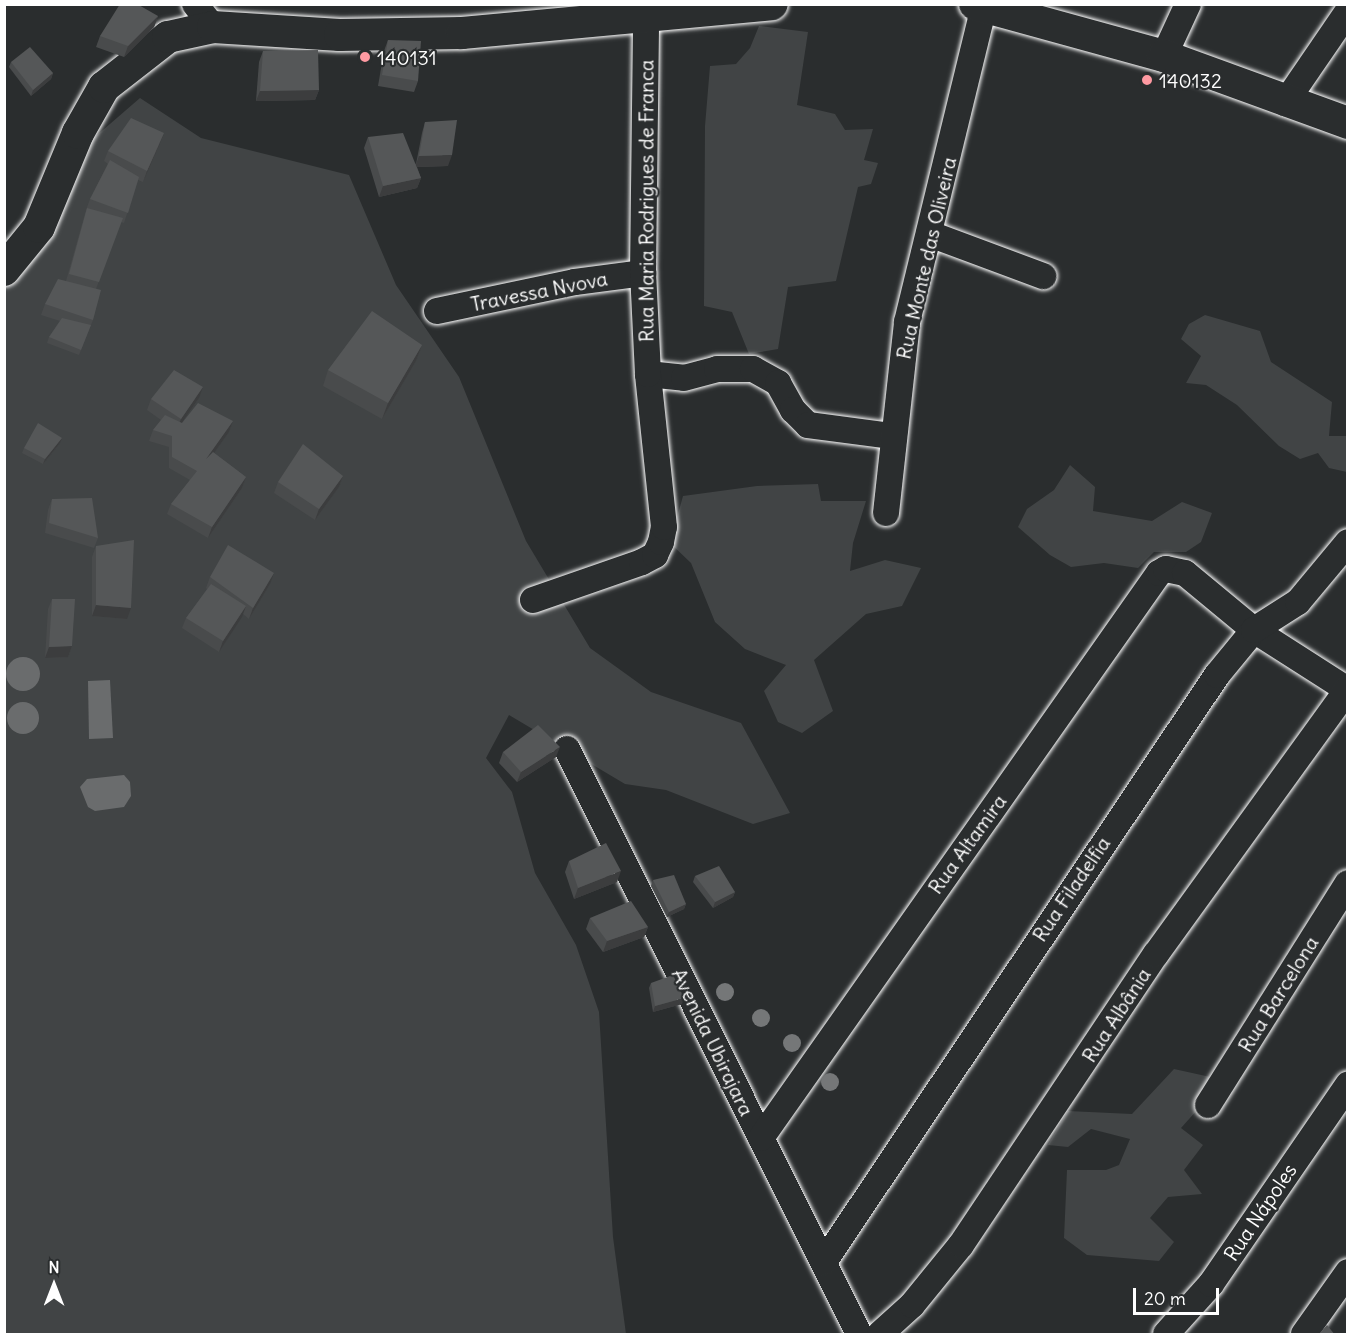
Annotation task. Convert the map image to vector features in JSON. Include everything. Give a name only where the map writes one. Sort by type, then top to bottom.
[{"type":"street","points":[[6,266],[39,227],[78,133],[104,87],[168,37],[204,16],[401,36],[646,13],[772,4]]},
{"type":"street","points":[[1164,56],[1188,4]]},
{"type":"street","points":[[980,5],[1164,56],[1285,103],[1347,123]]},
{"type":"street","name":"Rua Monte das Oliveira","points":[[886,513],[892,436],[907,322],[930,234],[980,5]]},
{"type":"street","points":[[1285,103],[1347,11]]},
{"type":"street","name":"Rua Maria Rodrigues de Franca","points":[[533,600],[655,555],[664,527],[648,374],[642,273],[646,13]]},
{"type":"street","points":[[930,234],[1043,276]]},
{"type":"street","name":"Travessa Nvova","points":[[437,311],[575,282],[642,273]]},
{"type":"street","points":[[648,374],[684,378],[717,369],[753,369],[778,383],[793,410],[808,425],[892,436]]},
{"type":"street","name":"Rua Filadelfia","points":[[824,1262],[1169,742],[1254,630],[1298,602],[1347,542]]},
{"type":"street","name":"Rua Altamira","points":[[761,1138],[1138,599],[1166,569],[1185,573],[1254,630]]},
{"type":"street","points":[[1254,630],[1347,690]]},
{"type":"street","name":"Rua Albânia","points":[[880,1335],[912,1305],[962,1245],[1156,954],[1347,690]]},
{"type":"street","name":"Avenida Ubirajara","points":[[567,749],[859,1335]]},
{"type":"street","name":"Rua Barcelona","points":[[1208,1105],[1347,883]]},
{"type":"street","name":"Rua Nápoles","points":[[1166,1335],[1211,1284],[1347,1085]]},
{"type":"street","points":[[1304,1335],[1347,1272]]},
{"type":"shaded area","points":[[759,26],[808,32],[797,105],[835,114],[845,130],[873,129],[864,160],[878,163],[871,184],[858,187],[836,281],[788,287],[778,349],[749,354],[732,312],[704,306],[705,126],[710,66],[736,64],[750,48]]},
{"type":"shaded area","points":[[140,98],[201,138],[349,175],[396,285],[459,377],[526,541],[590,648],[651,692],[741,723],[790,813],[753,824],[666,790],[625,784],[509,715],[486,758],[512,792],[535,873],[576,945],[599,1012],[613,1237],[626,1334],[5,1334],[4,258],[44,181]]},
{"type":"shaded area","points":[[1205,315],[1260,331],[1271,362],[1332,402],[1329,436],[1347,436],[1347,472],[1329,468],[1318,453],[1300,459],[1279,446],[1237,405],[1206,385],[1186,383],[1201,356],[1181,339],[1189,324]]},
{"type":"shaded area","points":[[1070,465],[1095,487],[1093,511],[1152,521],[1182,502],[1212,513],[1201,542],[1186,552],[1154,552],[1138,568],[1104,563],[1071,567],[1050,555],[1018,527],[1027,509],[1054,490]]},
{"type":"shaded area","points":[[818,484],[821,501],[866,501],[853,543],[850,571],[885,560],[921,568],[902,606],[866,614],[814,660],[833,711],[802,733],[778,722],[764,691],[786,665],[745,649],[715,622],[691,563],[670,543],[683,496],[757,486]]},
{"type":"shaded area","points":[[23,657],[35,662],[40,674],[35,686],[23,691],[11,686],[6,674],[11,662]]},
{"type":"shaded area","points":[[110,680],[113,738],[89,739],[88,681]]},
{"type":"shaded area","points":[[23,702],[34,707],[39,718],[34,729],[23,734],[12,729],[7,718],[12,707]]},
{"type":"shaded area","points":[[124,775],[130,782],[131,796],[124,807],[95,811],[88,807],[80,787],[87,779]]},
{"type":"shaded area","points":[[1174,1069],[1224,1080],[1181,1128],[1203,1145],[1184,1170],[1202,1194],[1168,1197],[1150,1218],[1174,1242],[1159,1261],[1087,1255],[1064,1238],[1067,1170],[1106,1170],[1119,1165],[1130,1139],[1091,1129],[1068,1147],[1048,1145],[1068,1111],[1132,1114]]},
{"type":"building","points":[[120,4],[137,4],[158,16],[128,46],[100,36]]},
{"type":"building","points":[[388,40],[421,41],[418,81],[382,75]]},
{"type":"building","points":[[30,47],[53,73],[33,90],[11,62]]},
{"type":"building","points":[[318,50],[319,90],[260,91],[263,51]]},
{"type":"building","points":[[131,118],[164,133],[147,171],[108,151]]},
{"type":"building","points":[[457,120],[452,155],[419,156],[425,122]]},
{"type":"building","points":[[403,133],[421,178],[383,186],[368,137]]},
{"type":"building","points":[[110,160],[139,177],[128,213],[90,199]]},
{"type":"building","points":[[87,208],[123,218],[99,282],[69,274]]},
{"type":"building","points":[[58,279],[101,290],[93,320],[45,304]]},
{"type":"building","points":[[372,311],[422,345],[388,403],[328,370]]},
{"type":"building","points":[[62,318],[91,325],[81,350],[49,337]]},
{"type":"building","points":[[174,370],[203,387],[181,419],[151,399]]},
{"type":"building","points":[[198,403],[233,421],[206,459],[213,452],[246,477],[212,527],[171,504],[197,471],[172,457],[172,436],[153,430],[165,415],[182,423]]},
{"type":"building","points":[[38,423],[62,438],[45,459],[24,448]]},
{"type":"building","points":[[303,444],[343,476],[319,509],[278,482]]},
{"type":"building","points":[[92,498],[98,538],[49,523],[52,499]]},
{"type":"building","points":[[134,540],[131,608],[96,605],[96,546]]},
{"type":"building","points":[[228,545],[274,573],[253,608],[210,577]]},
{"type":"building","points":[[211,584],[246,606],[223,641],[186,618]]},
{"type":"building","points":[[52,599],[75,599],[72,646],[49,647]]},
{"type":"building","points":[[538,725],[560,747],[521,772],[503,752]]},
{"type":"building","points":[[606,843],[621,871],[578,888],[569,861]]},
{"type":"building","points":[[719,866],[735,892],[715,902],[695,876]]},
{"type":"building","points":[[674,875],[686,904],[669,912],[653,880]]},
{"type":"building","points":[[631,901],[648,927],[607,941],[590,918]]},
{"type":"building","points":[[673,975],[684,998],[655,1006],[651,983]]},
{"type":"building","points":[[1327,1325],[1335,1335],[1318,1335]]},
{"type":"place","name":"140131","points":[[365,57]]},
{"type":"place","name":"140132","points":[[1147,80]]}]
